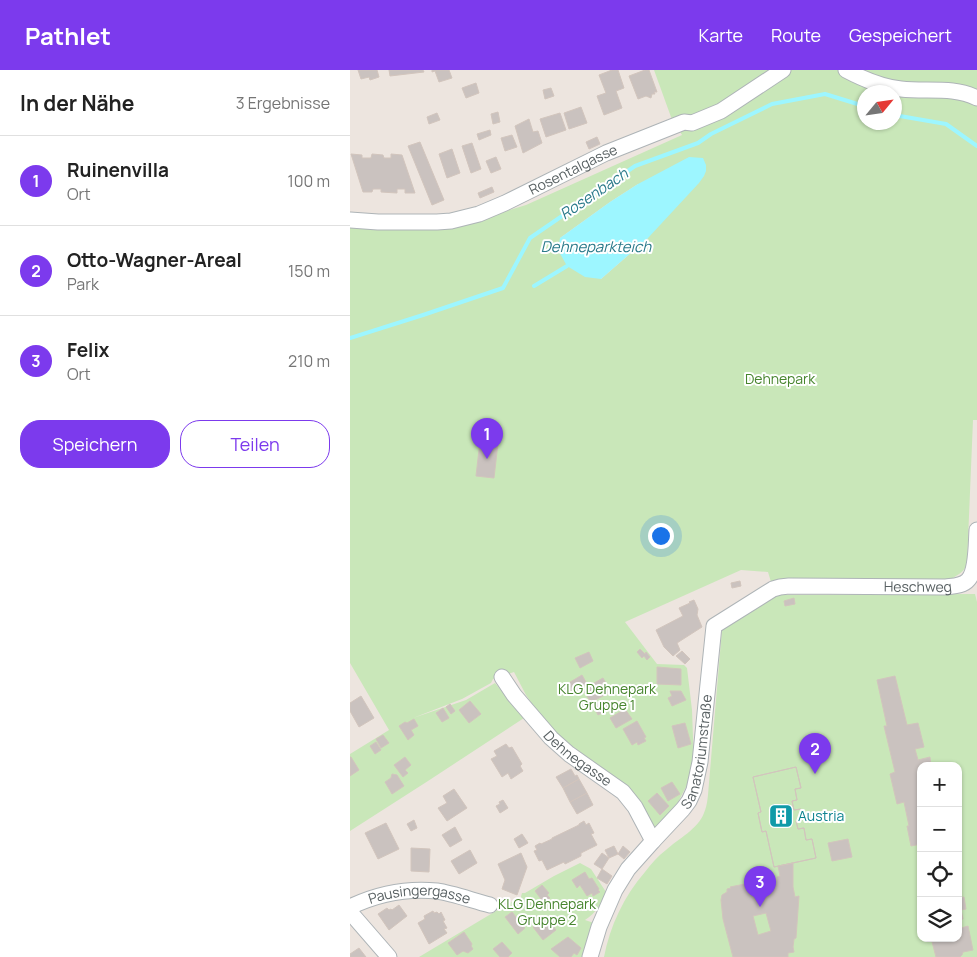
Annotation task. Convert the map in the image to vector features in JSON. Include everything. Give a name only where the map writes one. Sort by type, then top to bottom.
[{"type":"street","name":"Rosentalgasse","points":[[350,220],[431,222],[451,221],[479,214],[505,204],[615,149],[684,122],[692,123],[709,116],[732,104],[783,70]]},
{"type":"street","points":[[846,70],[888,87],[956,90],[977,98]]},
{"type":"street","name":"Heschweg","points":[[813,587],[946,587],[958,585],[968,581],[973,571],[977,530]]},
{"type":"street","name":"Sanatoriumstraße","points":[[590,957],[599,927],[615,890],[628,870],[683,809],[694,790],[700,762],[714,626],[773,589],[789,586],[813,587]]},
{"type":"street","name":"Dehnegasse","points":[[502,677],[514,695],[551,738],[569,754],[623,792],[635,808],[653,841]]},
{"type":"street","name":"Pausingergasse","points":[[350,907],[381,895],[417,890],[439,891],[490,905]]},
{"type":"street","points":[[350,912],[389,957]]},
{"type":"green space","name":"Dehnepark","points":[[654,70],[977,70],[977,420],[973,420],[966,567],[951,579],[771,582],[768,572],[741,570],[625,622],[657,664],[684,665],[687,668],[692,710],[694,764],[687,785],[676,806],[654,829],[628,790],[557,734],[539,714],[514,672],[493,679],[491,683],[462,699],[413,718],[466,700],[495,683],[524,718],[350,831],[350,754],[389,730],[350,663],[350,227],[391,229],[497,214],[526,205],[682,135],[671,117]],"holes":[[[638,184],[648,238],[601,279],[560,238]]]},
{"type":"green space","points":[[975,594],[977,602],[977,957],[604,957],[614,923],[624,901],[637,881],[657,857],[697,824],[705,810],[708,795],[722,629],[776,595]]},
{"type":"green space","name":"KLG Dehnepark Gruppe 2","points":[[580,863],[591,869],[606,892],[598,908],[585,920],[594,923],[584,957],[419,957],[511,902],[519,904],[522,893]]},
{"type":"water","name":"Dehneparkteich","points":[[689,157],[703,158],[706,165],[704,176],[648,238],[601,279],[585,277],[567,266],[558,250],[560,238],[638,184]]},
{"type":"building","points":[[358,70],[377,70],[379,77],[370,80],[369,77],[361,79]]},
{"type":"building","points":[[389,70],[423,70],[424,72],[390,76]]},
{"type":"building","points":[[432,70],[449,70],[452,78],[439,82],[435,71],[432,72]]},
{"type":"building","points":[[612,70],[618,70],[624,88],[616,91],[622,108],[604,115],[597,96],[606,93],[599,75]]},
{"type":"building","points":[[649,70],[657,92],[652,94],[651,98],[646,96],[638,99],[629,76]]},
{"type":"building","points":[[476,83],[479,93],[466,98],[462,88]]},
{"type":"building","points":[[551,88],[554,96],[545,99],[543,90]]},
{"type":"building","points":[[581,107],[587,123],[569,129],[564,113]]},
{"type":"building","points":[[498,112],[500,122],[493,124],[491,114]]},
{"type":"building","points":[[437,113],[440,120],[429,124],[427,117]]},
{"type":"building","points":[[560,113],[566,130],[546,137],[540,119]]},
{"type":"building","points":[[529,119],[533,132],[538,131],[542,143],[523,153],[515,126]]},
{"type":"building","points":[[490,130],[491,135],[479,140],[477,134]]},
{"type":"building","points":[[512,135],[517,147],[505,151],[501,138]]},
{"type":"building","points":[[597,137],[600,144],[589,149],[586,142]]},
{"type":"building","points":[[420,142],[444,200],[432,205],[408,146]]},
{"type":"building","points":[[472,143],[481,169],[471,173],[462,146]]},
{"type":"building","points":[[452,149],[460,173],[447,178],[439,154]]},
{"type":"building","points":[[351,154],[362,155],[362,158],[371,158],[372,154],[383,155],[384,158],[391,158],[391,154],[402,155],[415,193],[405,193],[405,189],[397,189],[397,193],[381,192],[381,189],[363,192]]},
{"type":"building","points":[[496,157],[501,169],[491,173],[486,161]]},
{"type":"building","points":[[492,187],[494,192],[480,198],[478,193]]},
{"type":"building","points":[[480,441],[498,443],[494,478],[476,476]]},
{"type":"building","points":[[740,581],[741,586],[732,588],[731,583]]},
{"type":"building","points":[[794,598],[795,604],[785,606],[784,601]]},
{"type":"building","points":[[694,600],[702,627],[677,643],[680,650],[673,656],[664,647],[656,630],[683,616],[679,608]]},
{"type":"building","points":[[640,649],[650,657],[647,660],[644,656],[642,658],[637,652]]},
{"type":"building","points":[[682,651],[690,659],[685,664],[676,656]]},
{"type":"building","points":[[589,652],[593,661],[580,668],[575,658]]},
{"type":"building","points":[[657,667],[681,669],[681,685],[657,684]]},
{"type":"building","points":[[582,675],[587,684],[572,693],[567,684]]},
{"type":"building","points":[[895,676],[907,725],[918,723],[924,747],[915,749],[918,760],[930,757],[931,762],[917,762],[917,845],[911,846],[904,802],[897,804],[890,774],[895,772],[884,726],[887,726],[877,680]]},
{"type":"building","points":[[603,678],[611,692],[591,702],[584,692],[590,688],[589,686]]},
{"type":"building","points":[[670,691],[681,691],[686,700],[672,706],[668,698],[672,696]]},
{"type":"building","points":[[361,696],[374,718],[359,727],[350,711],[350,703]]},
{"type":"building","points":[[604,700],[609,709],[598,715],[593,705]]},
{"type":"building","points":[[470,701],[481,714],[469,723],[459,710]]},
{"type":"building","points":[[450,704],[455,711],[451,714],[446,707]]},
{"type":"building","points":[[443,708],[449,718],[442,722],[436,713]]},
{"type":"building","points":[[625,709],[632,719],[616,728],[610,718]]},
{"type":"building","points":[[414,719],[418,726],[411,730],[414,735],[408,740],[399,726]]},
{"type":"building","points":[[637,721],[646,737],[644,738],[646,741],[638,745],[637,742],[632,745],[623,729]]},
{"type":"building","points":[[685,723],[691,744],[678,748],[672,726]]},
{"type":"building","points":[[383,735],[389,743],[381,748],[376,739]]},
{"type":"building","points":[[376,742],[381,750],[375,754],[370,746]]},
{"type":"building","points":[[506,744],[509,748],[512,747],[522,764],[520,766],[523,771],[511,779],[508,773],[502,777],[491,759],[497,756],[494,751]]},
{"type":"building","points":[[350,757],[359,770],[350,776]]},
{"type":"building","points":[[405,757],[411,765],[405,770],[408,773],[403,777],[394,765]]},
{"type":"building","name":"Austria","points":[[796,767],[801,788],[795,789],[797,800],[792,801],[794,810],[801,809],[803,819],[796,821],[798,829],[804,828],[806,840],[812,839],[816,858],[774,867],[766,831],[762,832],[758,813],[761,812],[753,777]]},
{"type":"building","name":"Austria","points":[[796,767],[801,788],[795,789],[797,800],[792,801],[794,810],[801,809],[803,819],[796,821],[798,829],[804,828],[806,840],[812,839],[816,858],[774,867],[766,831],[762,832],[758,813],[761,812],[753,777]]},
{"type":"building","points":[[571,769],[579,779],[563,788],[556,777]]},
{"type":"building","points":[[392,774],[397,775],[404,786],[392,794],[385,782],[391,778]]},
{"type":"building","points":[[579,779],[587,793],[570,802],[563,788]]},
{"type":"building","points":[[672,782],[680,794],[668,801],[661,788]]},
{"type":"building","points":[[454,789],[467,808],[447,821],[438,808],[447,803],[443,796]]},
{"type":"building","points":[[587,793],[593,805],[577,814],[570,802]]},
{"type":"building","points":[[657,793],[669,806],[660,815],[648,801]]},
{"type":"building","points":[[503,800],[508,808],[500,813],[496,806]]},
{"type":"building","points":[[414,820],[417,828],[411,831],[407,824]]},
{"type":"building","points":[[584,821],[586,825],[589,823],[594,833],[591,834],[597,845],[565,864],[564,862],[547,870],[542,860],[539,861],[534,851],[537,850],[535,846]]},
{"type":"building","points":[[386,823],[399,849],[378,859],[365,833]]},
{"type":"building","points":[[455,827],[462,840],[450,847],[442,835]]},
{"type":"building","points":[[522,834],[528,843],[519,848],[514,839]]},
{"type":"building","points":[[848,839],[852,857],[832,861],[828,843]]},
{"type":"building","points":[[614,846],[618,854],[609,858],[605,850]]},
{"type":"building","points":[[623,846],[630,852],[624,859],[618,854]]},
{"type":"building","points":[[411,848],[430,849],[429,872],[411,871]]},
{"type":"building","points":[[470,850],[477,863],[459,874],[451,861]]},
{"type":"building","points":[[521,853],[527,867],[517,895],[502,889],[505,880],[498,864]]},
{"type":"building","points":[[602,853],[609,858],[602,869],[594,864]]},
{"type":"building","points":[[793,863],[793,887],[795,897],[799,896],[794,952],[788,953],[788,957],[733,957],[723,919],[722,895],[730,887],[769,879],[770,882],[777,880],[777,877],[780,876],[778,866]],"holes":[[[766,913],[771,931],[758,935],[753,916]]]},
{"type":"building","points":[[602,869],[612,876],[607,884],[597,878]]},
{"type":"building","points":[[585,872],[589,879],[592,878],[600,892],[593,896],[592,893],[587,896],[580,885],[577,888],[572,880]]},
{"type":"building","points":[[542,885],[549,893],[547,895],[550,898],[544,903],[535,891]]},
{"type":"building","points":[[962,897],[964,897],[966,909],[962,910]]},
{"type":"building","points":[[399,905],[407,916],[389,930],[378,914],[387,908],[392,910]]},
{"type":"building","points":[[433,911],[439,914],[441,912],[447,928],[444,929],[447,933],[429,944],[418,923],[425,919],[424,916]]},
{"type":"building","points":[[512,912],[525,928],[518,934],[505,917]]},
{"type":"building","points":[[546,917],[556,930],[543,940],[533,927]]},
{"type":"building","points":[[968,926],[973,950],[963,952],[960,957],[936,957],[932,942],[962,942],[962,928]]},
{"type":"building","points":[[464,932],[473,949],[468,953],[463,951],[457,955],[448,943]]},
{"type":"building","points":[[568,937],[581,948],[577,955],[574,953],[571,957],[560,957],[551,949]]},
{"type":"building","points":[[502,942],[512,953],[508,957],[500,957],[493,949]]},
{"type":"building","points":[[359,948],[366,957],[350,957],[350,954]]},
{"type":"waterway","name":"Rosenbach","points":[[350,338],[503,288],[530,238],[635,166],[698,143],[711,134],[772,104],[825,94],[857,104]]},
{"type":"waterway","name":"Rosenbach","points":[[902,116],[946,124],[977,146]]},
{"type":"waterway","points":[[534,286],[567,266]]},
{"type":"place","name":"Ruinenvilla","points":[[487,459]]},
{"type":"place","name":"Otto-Wagner-Areal","points":[[815,774]]},
{"type":"place","name":"Austria","points":[[781,816]]},
{"type":"place","name":"Felix","points":[[760,907]]},
{"type":"park label","name":"KLG Dehnepark Gruppe 1","points":[[607,698]]}]
